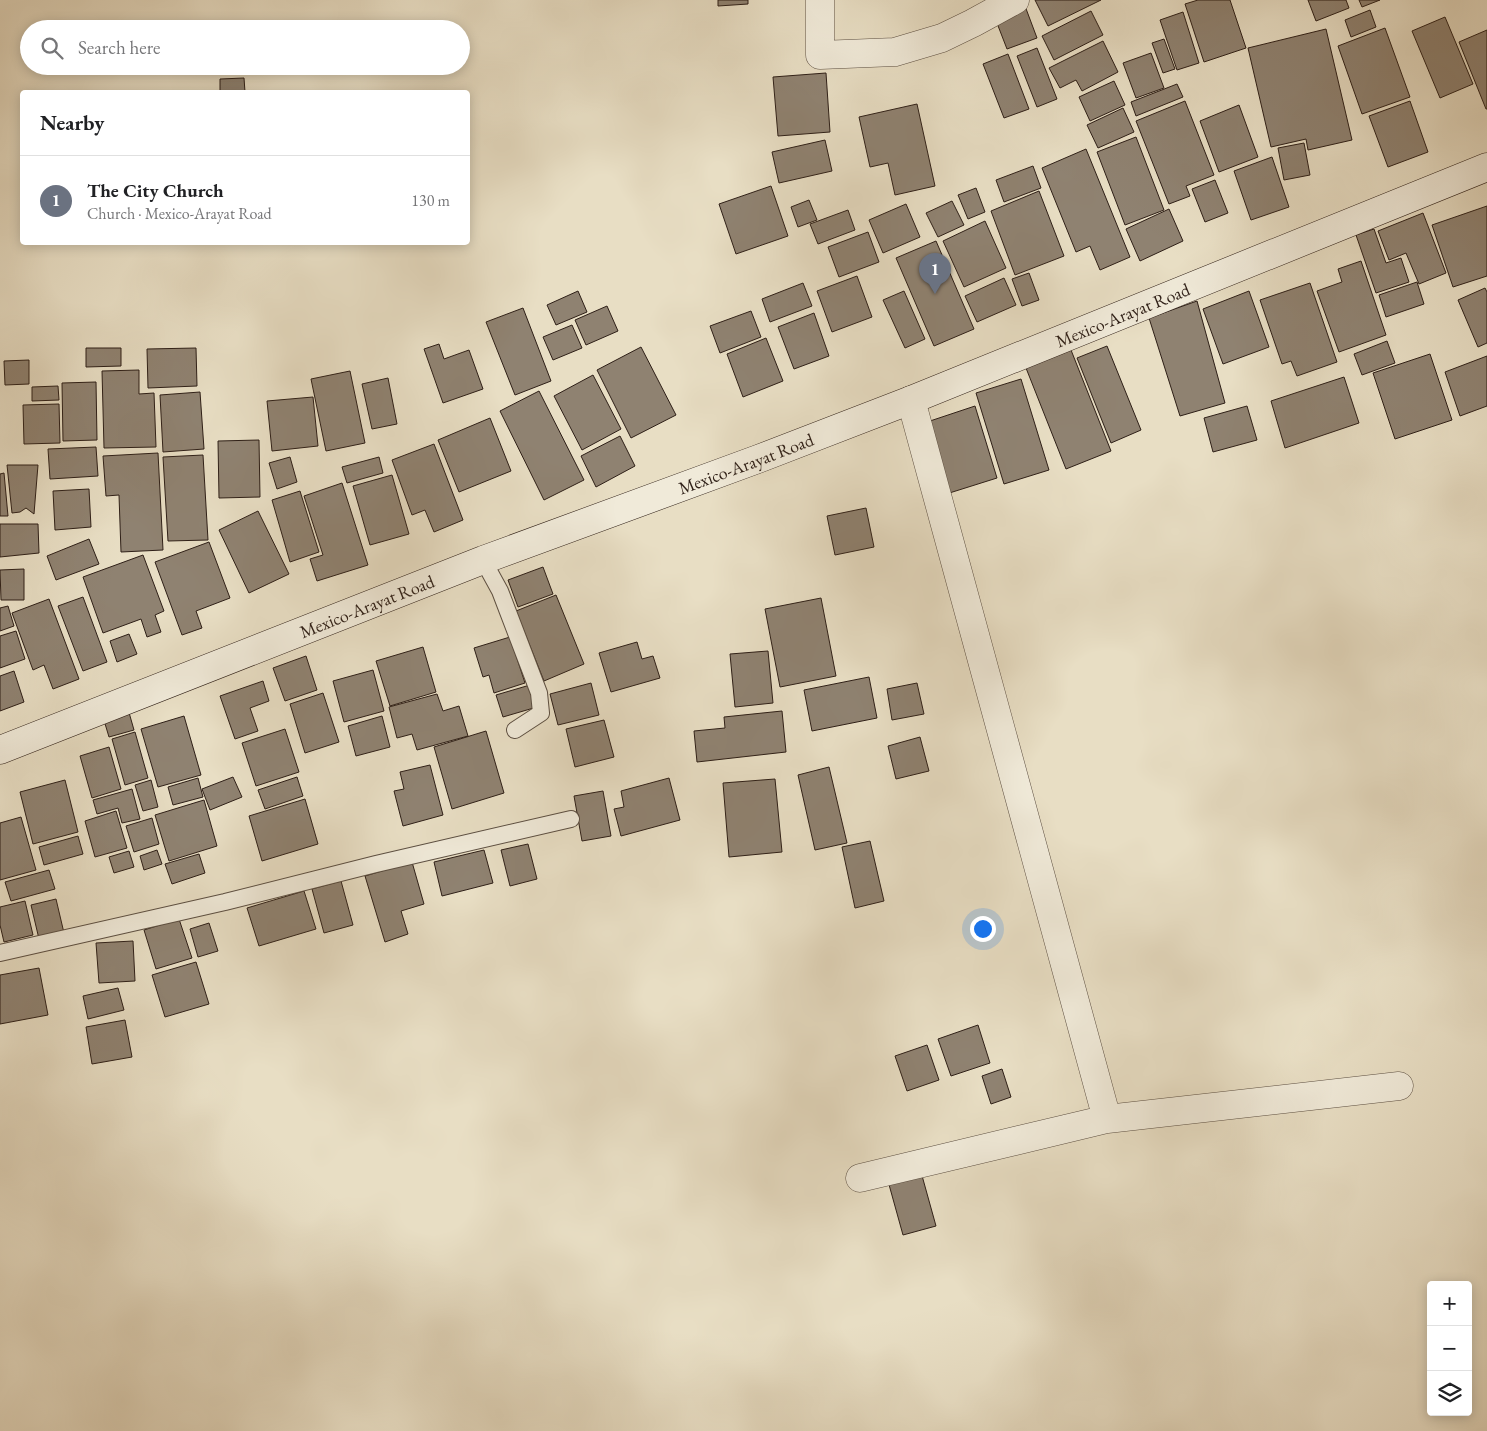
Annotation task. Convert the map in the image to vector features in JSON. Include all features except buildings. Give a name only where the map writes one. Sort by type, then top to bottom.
[{"type":"main road","points":[[820,0],[820,55],[895,52],[942,38],[973,24],[1015,0]]},
{"type":"main road","name":"Mexico-Arayat Road","points":[[0,750],[483,560],[758,459],[911,400],[1487,167]]},
{"type":"main road","points":[[911,400],[1107,1118]]},
{"type":"main road","points":[[860,1178],[1107,1118],[1399,1086]]},
{"type":"lane","points":[[483,560],[500,591],[539,693],[541,712],[515,730]]},
{"type":"lane","points":[[0,954],[571,819]]},
{"type":"place","name":"The City Church","points":[[935,294]]}]
